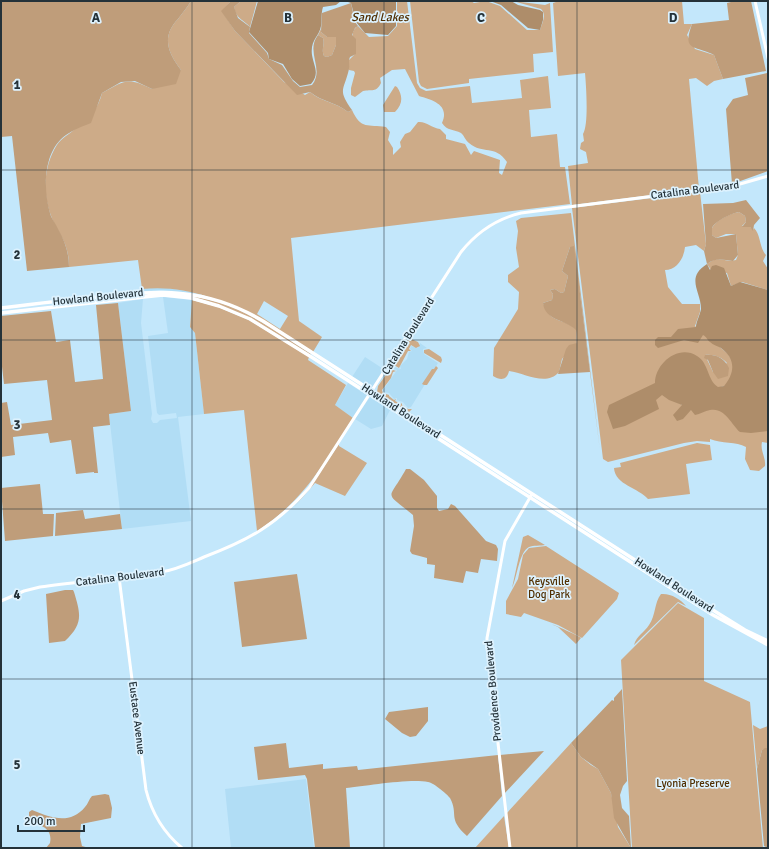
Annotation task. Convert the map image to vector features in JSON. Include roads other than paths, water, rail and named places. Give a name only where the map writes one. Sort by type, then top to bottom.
[{"type":"main road","name":"Howland Boulevard","points":[[1,308],[144,292],[168,292],[207,297],[251,314],[371,394]]},
{"type":"main road","name":"Howland Boulevard","points":[[1,313],[163,295],[191,298],[219,306],[250,319],[716,612],[768,641]]},
{"type":"main road","name":"Howland Boulevard","points":[[531,496],[713,615],[768,646]]},
{"type":"main road","points":[[754,639],[761,638]]},
{"type":"street","points":[[755,1],[768,58]]},
{"type":"street","name":"Catalina Boulevard","points":[[1,601],[24,591],[40,587],[173,569],[246,540],[276,521],[293,506],[309,488],[371,394],[461,252],[476,236],[496,222],[521,213],[733,186],[768,176]]},
{"type":"street","name":"Providence Boulevard","points":[[510,848],[486,648],[505,541],[531,496]]},
{"type":"street","name":"Eustace Avenue","points":[[119,577],[147,794],[157,820],[164,831],[182,848]]},
{"type":"water","name":"Sand Lakes","points":[[258,1],[341,1],[336,5],[323,7],[320,30],[312,46],[312,55],[316,73],[311,84],[300,86],[292,79],[283,64],[269,59],[268,53],[249,32]]},
{"type":"water","name":"Sand Lakes","points":[[345,1],[396,1],[396,26],[388,35],[365,33],[356,22],[351,3]]},
{"type":"water","points":[[490,1],[511,1],[518,5],[540,10],[543,12],[543,20],[540,30],[528,28],[501,5]]},
{"type":"water","points":[[707,264],[710,270],[712,266],[716,265],[724,268],[731,286],[740,282],[768,290],[768,431],[751,433],[740,432],[724,414],[715,410],[708,410],[695,415],[691,410],[683,419],[677,421],[673,415],[682,405],[669,400],[662,395],[656,400],[659,409],[625,426],[613,429],[607,412],[609,405],[655,383],[656,376],[663,363],[675,354],[682,352],[690,353],[701,359],[714,384],[718,387],[724,386],[728,381],[732,371],[729,357],[726,352],[711,343],[703,335],[698,343],[684,340],[658,348],[655,345],[655,340],[658,337],[671,337],[678,329],[696,327],[701,309],[695,280],[700,269]]},
{"type":"park label","name":"Keysville Dog Park","points":[[549,587]]},
{"type":"park label","name":"Lyonia Preserve","points":[[693,783]]}]
